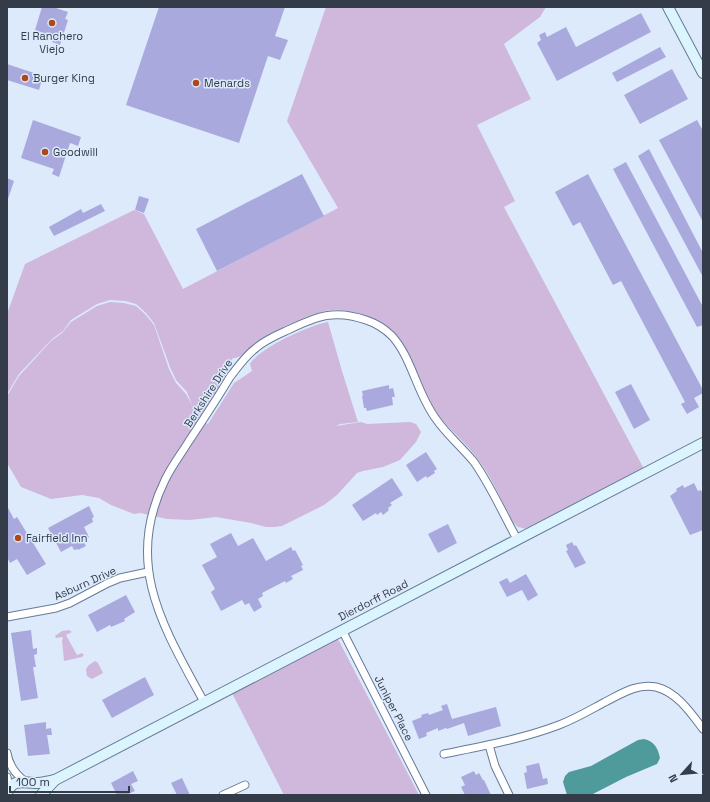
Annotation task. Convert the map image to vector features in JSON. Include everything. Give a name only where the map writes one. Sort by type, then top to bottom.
[{"type":"street","points":[[668,7],[703,73]]},
{"type":"street","name":"Berkshire Drive","points":[[204,702],[167,632],[154,597],[148,572],[147,540],[151,516],[166,478],[239,364],[256,348],[277,335],[321,316],[340,314],[355,316],[375,323],[391,336],[404,355],[428,407],[444,429],[474,462],[517,539]]},
{"type":"street","name":"Dierdorff Road","points":[[40,795],[55,780],[703,443]]},
{"type":"street","name":"Asburn Drive","points":[[7,616],[56,608],[70,603],[120,578],[148,572]]},
{"type":"street","name":"Juniper Place","points":[[342,630],[426,795]]},
{"type":"street","points":[[444,754],[531,735],[560,725],[628,690],[641,687],[656,688],[671,694],[687,709],[703,729]]},
{"type":"street","points":[[489,745],[495,766],[509,795]]},
{"type":"street","points":[[7,754],[7,759]]},
{"type":"street","points":[[7,754],[10,763],[18,776],[33,786],[37,795]]},
{"type":"street","points":[[7,777],[7,792]]},
{"type":"street","name":"Dierdorff Road","points":[[7,792],[16,782],[55,780]]},
{"type":"street","points":[[223,795],[245,785]]},
{"type":"shaded area","points":[[326,7],[546,7],[540,17],[504,44],[531,99],[477,125],[515,201],[504,207],[644,469],[527,529],[518,527],[513,522],[484,468],[469,448],[437,413],[428,398],[410,356],[393,332],[380,323],[358,313],[337,310],[321,312],[288,325],[258,342],[240,357],[233,358],[227,367],[227,375],[200,418],[208,424],[234,383],[252,371],[250,364],[263,351],[298,332],[328,322],[358,422],[340,424],[336,426],[361,422],[367,424],[410,422],[416,424],[421,432],[416,442],[400,460],[383,467],[357,473],[337,495],[324,505],[282,526],[266,527],[216,517],[190,520],[167,519],[140,513],[134,514],[111,505],[99,498],[82,495],[51,499],[21,487],[7,463],[7,396],[19,376],[51,341],[62,333],[71,322],[97,306],[110,302],[124,303],[136,306],[146,315],[154,325],[169,369],[176,383],[186,394],[192,405],[187,392],[176,380],[154,323],[136,304],[125,301],[110,300],[97,304],[71,320],[63,331],[52,339],[19,374],[7,394],[7,314],[25,264],[134,210],[144,214],[183,289],[338,208],[287,121]]},
{"type":"shaded area","points":[[69,630],[72,632],[66,635],[77,655],[82,653],[84,655],[82,657],[64,661],[63,639],[62,637],[56,638],[55,636],[62,631]]},
{"type":"shaded area","points":[[338,639],[419,795],[284,795],[232,693]]},
{"type":"shaded area","points":[[95,661],[98,663],[103,673],[92,679],[87,676],[86,669]]},
{"type":"shaded area","points":[[644,739],[653,743],[657,748],[660,758],[657,764],[626,777],[591,795],[567,795],[563,782],[565,776],[569,772],[591,766],[638,740]]},
{"type":"building","points":[[42,7],[53,7],[68,12],[65,19],[68,20],[60,45],[52,42],[54,37],[35,30]]},
{"type":"building","name":"Menards","points":[[159,7],[285,7],[275,36],[288,40],[280,60],[268,56],[239,143],[126,105]]},
{"type":"building","points":[[641,13],[651,32],[557,81],[537,43],[541,40],[539,35],[545,32],[547,37],[566,27],[576,47]]},
{"type":"building","points":[[660,47],[666,57],[617,82],[612,73]]},
{"type":"building","name":"Burger King","points":[[7,64],[43,76],[39,90],[7,80]]},
{"type":"building","points":[[672,69],[688,99],[640,124],[624,95]]},
{"type":"building","name":"Goodwill","points":[[33,120],[81,137],[78,146],[70,143],[59,177],[52,174],[54,169],[21,158]]},
{"type":"building","points":[[697,120],[703,131],[703,222],[659,140]]},
{"type":"building","points":[[649,149],[703,253],[703,277],[638,156]]},
{"type":"building","points":[[626,162],[703,307],[703,325],[697,327],[613,169]]},
{"type":"building","points":[[302,174],[324,216],[217,271],[196,229]]},
{"type":"building","points":[[588,174],[703,390],[703,393],[694,398],[699,407],[687,414],[681,404],[685,402],[621,281],[613,285],[580,222],[573,226],[555,192]]},
{"type":"building","points":[[7,178],[14,181],[8,199],[7,199]]},
{"type":"building","points":[[139,196],[149,199],[144,213],[135,210]]},
{"type":"building","points":[[101,204],[105,211],[54,236],[49,227],[81,209],[83,213]]},
{"type":"building","points":[[631,384],[650,420],[634,429],[615,392]]},
{"type":"building","points":[[389,385],[389,389],[393,388],[395,397],[392,397],[393,405],[367,411],[366,408],[364,408],[362,391]]},
{"type":"building","points":[[426,452],[437,469],[434,471],[435,473],[427,478],[426,476],[417,482],[406,465]]},
{"type":"building","points":[[392,478],[403,495],[390,503],[392,505],[383,515],[381,512],[377,515],[376,513],[363,521],[352,505]]},
{"type":"building","points":[[694,483],[698,491],[701,490],[703,495],[703,530],[690,535],[670,496],[677,491],[676,489],[683,485],[684,488]]},
{"type":"building","name":"Fairfield Inn","points":[[7,506],[14,519],[17,517],[46,564],[27,575],[17,559],[10,563],[7,557]]},
{"type":"building","points":[[89,506],[94,517],[92,518],[93,522],[84,527],[89,537],[83,541],[86,546],[78,550],[74,550],[72,546],[61,552],[48,528]]},
{"type":"building","points":[[448,524],[457,543],[438,553],[428,534]]},
{"type":"building","points":[[231,533],[238,546],[253,538],[266,561],[291,547],[293,551],[295,550],[303,565],[301,566],[303,570],[291,576],[293,579],[286,583],[285,581],[262,593],[263,596],[258,599],[262,607],[254,612],[249,603],[245,605],[242,600],[221,611],[211,592],[215,589],[202,565],[217,557],[210,544]]},
{"type":"building","points":[[572,542],[574,546],[576,545],[586,563],[575,568],[566,551],[568,550],[566,545]]},
{"type":"building","points":[[526,574],[538,595],[528,601],[522,590],[507,597],[499,582],[507,578],[510,583]]},
{"type":"building","points":[[126,595],[135,612],[124,619],[125,621],[111,627],[110,625],[97,632],[88,615]]},
{"type":"building","points":[[31,630],[33,649],[37,648],[37,654],[34,655],[36,667],[33,667],[38,698],[21,701],[11,633]]},
{"type":"building","points":[[145,677],[154,695],[112,718],[102,700]]},
{"type":"building","points":[[447,704],[452,719],[496,707],[501,726],[468,736],[464,723],[438,731],[438,728],[426,733],[427,736],[419,739],[412,721],[422,717],[421,715],[428,713],[429,715],[443,710],[441,706]]},
{"type":"building","points":[[46,722],[46,729],[51,728],[52,735],[47,735],[50,754],[28,756],[24,725]]},
{"type":"building","points":[[539,763],[543,779],[547,778],[548,784],[527,789],[524,773],[527,772],[526,766]]},
{"type":"building","points":[[133,771],[138,781],[131,784],[135,791],[126,795],[117,795],[111,783]]},
{"type":"building","points":[[474,771],[476,775],[479,773],[484,780],[491,795],[465,795],[461,787],[465,785],[461,777]]},
{"type":"building","points":[[182,778],[190,795],[177,795],[171,783]]},
{"type":"place","name":"El Ranchero Viejo","points":[[52,23]]},
{"type":"place","name":"Burger King","points":[[25,78]]},
{"type":"place","name":"Menards","points":[[196,83]]},
{"type":"place","name":"Goodwill","points":[[45,152]]},
{"type":"place","name":"Fairfield Inn","points":[[18,538]]}]
